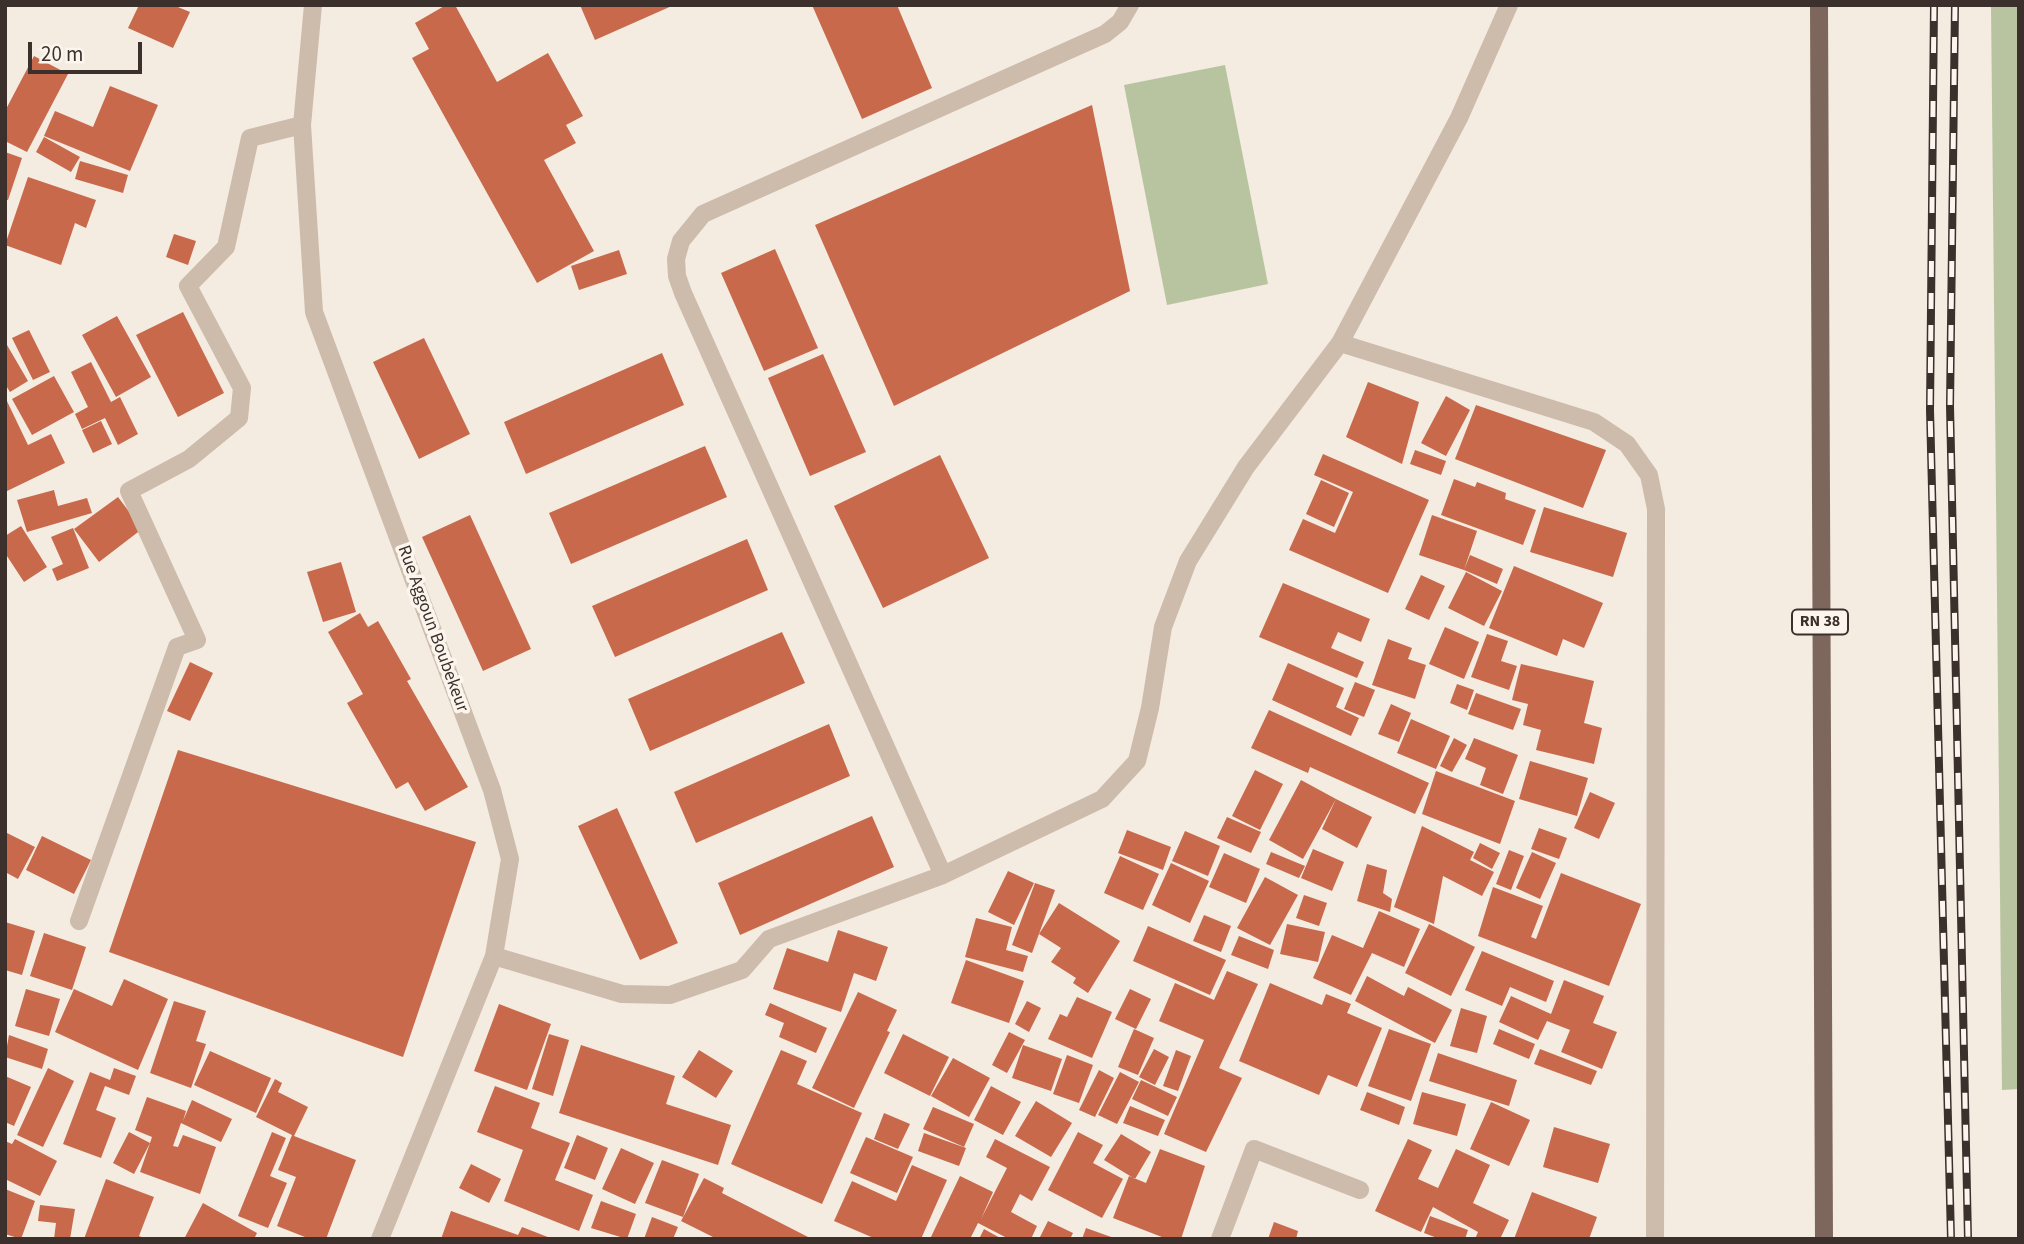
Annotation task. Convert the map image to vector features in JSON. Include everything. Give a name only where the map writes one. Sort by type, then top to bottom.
[{"type":"main road","name":"RN 38","points":[[1819,5],[1824,1239]]},
{"type":"street","name":"Rue Aggoun Boubekeur","points":[[313,5],[302,125],[314,312],[492,790],[510,859],[494,956],[380,1239]]},
{"type":"street","points":[[943,875],[683,293],[677,276],[677,259],[681,241],[703,214],[1105,34],[1120,22],[1130,5]]},
{"type":"street","points":[[494,956],[622,994],[670,995],[742,970],[769,939],[943,875],[1102,799],[1137,761],[1150,708],[1163,627],[1188,561],[1246,467],[1340,343],[1459,118],[1508,5]]},
{"type":"street","points":[[79,921],[177,647],[197,640],[129,491],[189,460],[239,418],[242,388],[188,286],[226,247],[250,138],[302,125]]},
{"type":"street","points":[[1340,343],[1594,422],[1627,444],[1649,475],[1656,509],[1655,1239]]},
{"type":"street","points":[[1220,1239],[1254,1149],[1360,1190]]},
{"type":"green space","points":[[1991,5],[2019,5],[2019,1089],[2002,1090]]},
{"type":"green space","points":[[1225,65],[1268,284],[1167,305],[1124,85]]},
{"type":"building","points":[[139,5],[173,5],[190,12],[173,48],[128,28]]},
{"type":"building","points":[[446,5],[455,5],[497,82],[548,53],[583,116],[566,125],[576,143],[544,160],[594,251],[537,283],[412,58],[429,49],[415,23]]},
{"type":"building","points":[[580,5],[674,5],[595,40]]},
{"type":"building","points":[[812,5],[897,5],[932,88],[862,119]]},
{"type":"building","points":[[34,56],[68,74],[27,152],[5,141],[5,111]]},
{"type":"building","points":[[110,86],[158,105],[130,171],[44,136],[55,111],[93,127]]},
{"type":"building","points":[[1092,105],[1130,291],[894,406],[815,225]]},
{"type":"building","points":[[44,137],[80,157],[71,172],[36,152]]},
{"type":"building","points":[[5,152],[22,158],[8,200],[5,200]]},
{"type":"building","points":[[80,161],[128,175],[123,193],[75,179]]},
{"type":"building","points":[[28,177],[96,200],[86,228],[75,223],[61,265],[5,245]]},
{"type":"building","points":[[174,234],[196,241],[188,265],[166,257]]},
{"type":"building","points":[[775,249],[818,348],[764,371],[721,273]]},
{"type":"building","points":[[619,250],[627,274],[579,290],[571,266]]},
{"type":"building","points":[[183,312],[224,393],[178,417],[136,335]]},
{"type":"building","points":[[117,316],[151,377],[116,397],[82,335]]},
{"type":"building","points":[[29,330],[50,372],[33,380],[12,338]]},
{"type":"building","points":[[424,338],[470,434],[419,459],[373,362]]},
{"type":"building","points":[[7,345],[28,381],[10,392],[5,384]]},
{"type":"building","points":[[662,353],[684,405],[526,474],[504,422]]},
{"type":"building","points":[[823,354],[866,452],[810,476],[768,378]]},
{"type":"building","points":[[91,362],[111,402],[120,397],[138,434],[118,445],[105,418],[82,429],[75,414],[88,407],[71,372]]},
{"type":"building","points":[[54,376],[74,412],[32,435],[12,399]]},
{"type":"building","points":[[1368,382],[1419,402],[1402,464],[1346,437]]},
{"type":"building","points":[[1446,396],[1470,410],[1446,456],[1421,443]]},
{"type":"building","points":[[5,397],[28,445],[51,434],[65,463],[5,492]]},
{"type":"building","points":[[1476,405],[1606,450],[1583,508],[1455,459]]},
{"type":"building","points":[[101,421],[112,444],[93,453],[82,430]]},
{"type":"building","points":[[705,446],[727,497],[571,564],[549,513]]},
{"type":"building","points":[[1415,450],[1446,461],[1441,475],[1410,464]]},
{"type":"building","points":[[1323,454],[1429,500],[1388,593],[1289,550],[1303,519],[1335,533],[1353,492],[1314,475]]},
{"type":"building","points":[[940,455],[989,558],[883,608],[834,506]]},
{"type":"building","points":[[1454,479],[1475,487],[1477,482],[1506,493],[1505,499],[1536,510],[1523,545],[1441,515]]},
{"type":"building","points":[[1321,480],[1349,493],[1334,527],[1306,514]]},
{"type":"building","points":[[54,490],[58,506],[87,498],[92,513],[27,532],[17,500]]},
{"type":"building","points":[[118,497],[142,529],[99,562],[74,529]]},
{"type":"building","points":[[1544,507],[1627,533],[1613,577],[1530,552]]},
{"type":"building","points":[[470,515],[531,649],[483,671],[422,537]]},
{"type":"building","points":[[1432,515],[1477,531],[1464,570],[1419,555]]},
{"type":"building","points":[[21,526],[47,567],[24,582],[5,553],[5,536]]},
{"type":"building","points":[[73,528],[89,568],[57,581],[52,569],[63,564],[51,537]]},
{"type":"building","points":[[747,539],[768,590],[615,657],[592,606]]},
{"type":"building","points":[[1470,555],[1503,569],[1497,584],[1464,570]]},
{"type":"building","points":[[341,562],[356,612],[323,622],[307,572]]},
{"type":"building","points":[[1514,566],[1603,603],[1584,648],[1563,639],[1557,656],[1489,628]]},
{"type":"building","points":[[1466,572],[1502,591],[1484,626],[1448,608]]},
{"type":"building","points":[[1421,575],[1445,586],[1429,620],[1405,609]]},
{"type":"building","points":[[1283,583],[1370,619],[1361,642],[1338,632],[1331,648],[1364,662],[1357,678],[1259,637]]},
{"type":"building","points":[[360,613],[368,627],[378,621],[411,679],[407,681],[468,787],[425,811],[408,782],[396,789],[347,703],[363,694],[328,632]]},
{"type":"building","points":[[1445,627],[1479,642],[1464,679],[1429,664]]},
{"type":"building","points":[[782,632],[805,683],[650,751],[628,699]]},
{"type":"building","points":[[1487,634],[1508,641],[1501,661],[1517,666],[1509,690],[1471,677]]},
{"type":"building","points":[[1388,639],[1412,648],[1408,659],[1426,665],[1415,699],[1372,685]]},
{"type":"building","points":[[190,662],[213,673],[190,721],[167,711]]},
{"type":"building","points":[[1288,663],[1344,688],[1336,707],[1359,718],[1351,736],[1272,700]]},
{"type":"building","points":[[1521,664],[1594,681],[1584,723],[1602,728],[1594,764],[1536,750],[1541,730],[1523,725],[1528,704],[1512,700]]},
{"type":"building","points":[[1355,682],[1375,690],[1364,717],[1344,709]]},
{"type":"building","points":[[1457,684],[1474,690],[1467,710],[1450,703]]},
{"type":"building","points":[[1476,693],[1521,709],[1513,730],[1468,714]]},
{"type":"building","points":[[1391,704],[1411,713],[1399,742],[1378,734]]},
{"type":"building","points":[[1269,710],[1429,783],[1415,814],[1310,767],[1308,773],[1251,748]]},
{"type":"building","points":[[1411,719],[1450,736],[1436,769],[1397,753]]},
{"type":"building","points":[[829,724],[850,776],[696,843],[674,792]]},
{"type":"building","points":[[1454,738],[1467,745],[1452,772],[1440,766]]},
{"type":"building","points":[[1474,738],[1518,755],[1503,794],[1480,785],[1486,768],[1465,759]]},
{"type":"building","points":[[178,750],[476,842],[403,1057],[109,952]]},
{"type":"building","points":[[1530,761],[1588,778],[1577,816],[1519,799]]},
{"type":"building","points":[[1255,770],[1283,784],[1260,830],[1232,816]]},
{"type":"building","points":[[1436,771],[1515,801],[1500,844],[1422,814]]},
{"type":"building","points":[[1301,780],[1336,799],[1303,859],[1269,840]]},
{"type":"building","points":[[1590,792],[1615,803],[1599,839],[1574,828]]},
{"type":"building","points":[[1336,799],[1372,817],[1357,848],[1322,829]]},
{"type":"building","points":[[617,808],[678,943],[640,960],[578,826]]},
{"type":"building","points":[[872,816],[894,867],[740,935],[718,883]]},
{"type":"building","points":[[1227,817],[1261,832],[1251,853],[1217,838]]},
{"type":"building","points":[[1422,826],[1474,852],[1470,860],[1494,872],[1482,896],[1443,876],[1434,924],[1394,907]]},
{"type":"building","points":[[1539,828],[1567,838],[1559,859],[1531,849]]},
{"type":"building","points":[[1127,830],[1171,847],[1163,870],[1118,853]]},
{"type":"building","points":[[1185,831],[1220,846],[1208,876],[1172,861]]},
{"type":"building","points":[[5,832],[35,847],[18,879],[5,872]]},
{"type":"building","points":[[42,836],[91,860],[74,894],[26,870]]},
{"type":"building","points":[[1480,843],[1500,853],[1492,869],[1473,858]]},
{"type":"building","points":[[1313,849],[1344,862],[1332,891],[1301,878]]},
{"type":"building","points":[[1509,850],[1524,856],[1511,890],[1496,884]]},
{"type":"building","points":[[1271,852],[1305,866],[1299,878],[1266,864]]},
{"type":"building","points":[[1532,852],[1556,863],[1540,899],[1516,888]]},
{"type":"building","points":[[1224,853],[1260,869],[1246,903],[1209,887]]},
{"type":"building","points":[[1120,856],[1159,874],[1143,910],[1104,893]]},
{"type":"building","points":[[1171,863],[1209,881],[1190,923],[1152,905]]},
{"type":"building","points":[[1367,864],[1387,870],[1383,893],[1392,899],[1390,912],[1357,901]]},
{"type":"building","points":[[1008,871],[1034,883],[1014,925],[988,912]]},
{"type":"building","points":[[1561,873],[1641,904],[1609,986],[1478,936],[1493,887],[1543,906],[1531,937],[1536,939]]},
{"type":"building","points":[[1265,877],[1298,895],[1270,945],[1237,928]]},
{"type":"building","points":[[1035,883],[1055,890],[1032,953],[1012,945]]},
{"type":"building","points":[[1304,895],[1327,903],[1319,926],[1296,918]]},
{"type":"building","points":[[1059,903],[1120,941],[1088,993],[1073,983],[1076,978],[1051,962],[1061,948],[1039,934]]},
{"type":"building","points":[[1379,911],[1420,929],[1404,967],[1372,953],[1351,995],[1313,978],[1332,935],[1363,948]]},
{"type":"building","points":[[1204,915],[1231,926],[1221,952],[1193,941]]},
{"type":"building","points":[[976,918],[1012,927],[1006,950],[1028,956],[1023,972],[965,957]]},
{"type":"building","points":[[5,922],[35,931],[22,975],[5,970]]},
{"type":"building","points":[[1287,924],[1325,932],[1318,962],[1280,954]]},
{"type":"building","points":[[1429,924],[1475,947],[1451,996],[1405,973]]},
{"type":"building","points":[[1148,926],[1226,960],[1210,995],[1133,961]]},
{"type":"building","points":[[838,930],[888,947],[876,981],[854,973],[841,1012],[773,989],[787,948],[828,962]]},
{"type":"building","points":[[44,933],[86,947],[72,990],[30,976]]},
{"type":"building","points":[[1239,936],[1274,950],[1268,969],[1231,955]]},
{"type":"building","points":[[1482,951],[1554,981],[1546,1002],[1510,987],[1502,1006],[1465,990]]},
{"type":"building","points":[[966,960],[1024,981],[1009,1023],[951,1003]]},
{"type":"building","points":[[1227,971],[1258,984],[1219,1068],[1242,1078],[1206,1152],[1164,1134],[1204,1040],[1159,1021],[1175,983],[1214,1000]]},
{"type":"building","points":[[1367,976],[1404,996],[1408,987],[1452,1010],[1435,1043],[1355,1001]]},
{"type":"building","points":[[124,979],[168,999],[138,1070],[55,1032],[74,989],[112,1006]]},
{"type":"building","points":[[1564,980],[1604,996],[1593,1023],[1617,1032],[1602,1069],[1561,1052],[1570,1030],[1547,1021],[1538,1040],[1499,1022],[1511,996],[1551,1014]]},
{"type":"building","points":[[1270,983],[1322,1005],[1326,994],[1351,1004],[1347,1013],[1382,1028],[1357,1087],[1328,1075],[1319,1095],[1239,1061]]},
{"type":"building","points":[[26,989],[60,999],[49,1036],[15,1026]]},
{"type":"building","points":[[1130,989],[1151,999],[1136,1029],[1115,1019]]},
{"type":"building","points":[[858,992],[897,1010],[887,1031],[890,1032],[854,1108],[812,1088]]},
{"type":"building","points":[[1077,997],[1112,1012],[1092,1058],[1048,1039],[1060,1014],[1067,1017]]},
{"type":"building","points":[[174,1001],[206,1011],[196,1041],[206,1044],[191,1088],[150,1073]]},
{"type":"building","points":[[1027,1001],[1041,1008],[1029,1032],[1015,1024]]},
{"type":"building","points":[[770,1003],[827,1028],[816,1053],[779,1037],[784,1023],[765,1015]]},
{"type":"building","points":[[499,1004],[551,1024],[527,1090],[474,1071]]},
{"type":"building","points":[[1461,1008],[1487,1016],[1477,1053],[1450,1046]]},
{"type":"building","points":[[1134,1029],[1154,1038],[1138,1075],[1118,1067]]},
{"type":"building","points":[[1389,1029],[1431,1044],[1411,1101],[1368,1086]]},
{"type":"building","points":[[1499,1029],[1535,1044],[1529,1059],[1493,1044]]},
{"type":"building","points":[[1009,1032],[1025,1040],[1007,1073],[992,1065]]},
{"type":"building","points":[[549,1034],[569,1040],[553,1096],[532,1089]]},
{"type":"building","points":[[903,1034],[949,1057],[930,1096],[884,1073]]},
{"type":"building","points":[[9,1035],[48,1049],[42,1069],[5,1057]]},
{"type":"building","points":[[581,1045],[675,1076],[666,1104],[731,1125],[718,1165],[559,1113]]},
{"type":"building","points":[[1023,1045],[1062,1059],[1051,1091],[1012,1078]]},
{"type":"building","points":[[1154,1049],[1169,1057],[1155,1085],[1139,1077]]},
{"type":"building","points":[[1540,1049],[1597,1071],[1591,1085],[1534,1064]]},
{"type":"building","points":[[699,1050],[733,1071],[716,1098],[682,1077]]},
{"type":"building","points":[[781,1050],[807,1061],[797,1084],[862,1113],[822,1204],[731,1164]]},
{"type":"building","points":[[1176,1050],[1191,1056],[1178,1091],[1163,1086]]},
{"type":"building","points":[[210,1051],[271,1078],[256,1113],[194,1085]]},
{"type":"building","points":[[1438,1053],[1517,1080],[1509,1106],[1429,1081]]},
{"type":"building","points":[[1067,1055],[1093,1065],[1079,1103],[1053,1094]]},
{"type":"building","points":[[953,1058],[990,1078],[969,1117],[931,1096]]},
{"type":"building","points":[[48,1068],[74,1081],[43,1147],[17,1135]]},
{"type":"building","points":[[114,1068],[136,1076],[129,1095],[105,1086],[96,1110],[116,1118],[101,1158],[63,1144],[90,1072],[110,1080]]},
{"type":"building","points":[[1099,1070],[1114,1078],[1095,1117],[1079,1110]]},
{"type":"building","points":[[1120,1072],[1139,1082],[1117,1124],[1098,1115]]},
{"type":"building","points":[[5,1076],[31,1087],[14,1126],[5,1122]]},
{"type":"building","points":[[275,1079],[282,1083],[278,1092],[308,1107],[294,1136],[356,1160],[326,1239],[310,1239],[277,1226],[296,1177],[278,1170],[292,1135],[256,1117]]},
{"type":"building","points":[[1141,1080],[1177,1097],[1168,1116],[1132,1099]]},
{"type":"building","points":[[495,1086],[540,1103],[531,1128],[570,1143],[555,1180],[593,1195],[579,1231],[504,1201],[523,1150],[477,1132]]},
{"type":"building","points":[[991,1086],[1021,1102],[1003,1135],[974,1120]]},
{"type":"building","points":[[1367,1092],[1405,1107],[1399,1125],[1360,1110]]},
{"type":"building","points":[[1422,1092],[1466,1104],[1457,1136],[1413,1124]]},
{"type":"building","points":[[147,1097],[186,1111],[183,1121],[192,1100],[232,1119],[221,1142],[181,1123],[173,1146],[178,1147],[183,1135],[216,1147],[200,1194],[140,1172],[152,1137],[135,1130]]},
{"type":"building","points":[[1036,1101],[1072,1123],[1051,1157],[1015,1136]]},
{"type":"building","points":[[1491,1102],[1530,1120],[1509,1166],[1470,1149]]},
{"type":"building","points":[[1130,1106],[1165,1120],[1158,1136],[1123,1123]]},
{"type":"building","points":[[933,1107],[974,1124],[964,1147],[923,1129]]},
{"type":"building","points":[[884,1113],[910,1124],[898,1149],[874,1139]]},
{"type":"building","points":[[1554,1127],[1610,1144],[1598,1183],[1543,1167]]},
{"type":"building","points":[[129,1132],[150,1143],[134,1174],[113,1163]]},
{"type":"building","points":[[272,1132],[286,1138],[270,1176],[287,1183],[268,1228],[238,1216]]},
{"type":"building","points":[[1078,1132],[1103,1145],[1093,1163],[1123,1179],[1102,1218],[1048,1190]]},
{"type":"building","points":[[924,1133],[966,1148],[959,1166],[918,1151]]},
{"type":"building","points":[[1121,1134],[1151,1152],[1135,1179],[1104,1160]]},
{"type":"building","points":[[577,1135],[608,1148],[595,1180],[564,1168]]},
{"type":"building","points":[[866,1137],[913,1157],[897,1193],[850,1173]]},
{"type":"building","points":[[15,1139],[57,1161],[40,1196],[5,1179],[5,1141],[12,1144]]},
{"type":"building","points":[[995,1139],[1050,1167],[1032,1201],[1020,1194],[1011,1212],[1037,1226],[1031,1239],[1009,1239],[978,1223],[970,1239],[930,1239],[960,1176],[993,1192],[981,1219],[1007,1168],[986,1157]]},
{"type":"building","points":[[1408,1139],[1432,1150],[1418,1179],[1438,1188],[1456,1149],[1490,1165],[1473,1203],[1509,1220],[1500,1239],[1475,1239],[1478,1232],[1433,1207],[1421,1232],[1375,1211]]},
{"type":"building","points":[[621,1148],[654,1163],[635,1204],[602,1189]]},
{"type":"building","points":[[1160,1149],[1205,1166],[1181,1239],[1167,1239],[1113,1218],[1129,1176],[1146,1183]]},
{"type":"building","points":[[662,1160],[699,1174],[683,1217],[645,1203]]},
{"type":"building","points":[[471,1164],[501,1179],[489,1203],[459,1188]]},
{"type":"building","points":[[912,1165],[947,1180],[921,1239],[876,1239],[834,1221],[852,1181],[896,1201]]},
{"type":"building","points":[[704,1178],[724,1188],[722,1193],[812,1239],[717,1239],[681,1221]]},
{"type":"building","points":[[106,1179],[154,1197],[139,1236],[146,1239],[84,1239]]},
{"type":"building","points":[[5,1189],[35,1201],[21,1239],[5,1234]]},
{"type":"building","points":[[1532,1192],[1597,1217],[1589,1239],[1514,1239]]},
{"type":"building","points":[[601,1201],[636,1214],[627,1239],[591,1228]]},
{"type":"building","points":[[203,1203],[257,1233],[254,1239],[184,1239]]},
{"type":"building","points":[[40,1205],[75,1209],[70,1239],[54,1239],[56,1223],[38,1221]]},
{"type":"building","points":[[451,1211],[518,1235],[522,1227],[553,1239],[441,1239]]},
{"type":"building","points":[[1430,1216],[1468,1230],[1465,1239],[1440,1239],[1424,1233]]},
{"type":"building","points":[[652,1217],[678,1227],[673,1239],[644,1239]]},
{"type":"building","points":[[1048,1221],[1073,1233],[1070,1239],[1039,1239]]},
{"type":"building","points":[[1274,1222],[1298,1231],[1296,1239],[1268,1239]]},
{"type":"building","points":[[1086,1228],[1114,1238],[1114,1239],[1082,1239]]},
{"type":"building","points":[[984,1229],[1002,1239],[979,1239]]},
{"type":"railway","points":[[1934,5],[1930,410],[1951,1239]]},
{"type":"railway","points":[[1955,5],[1950,406],[1968,1239]]}]
